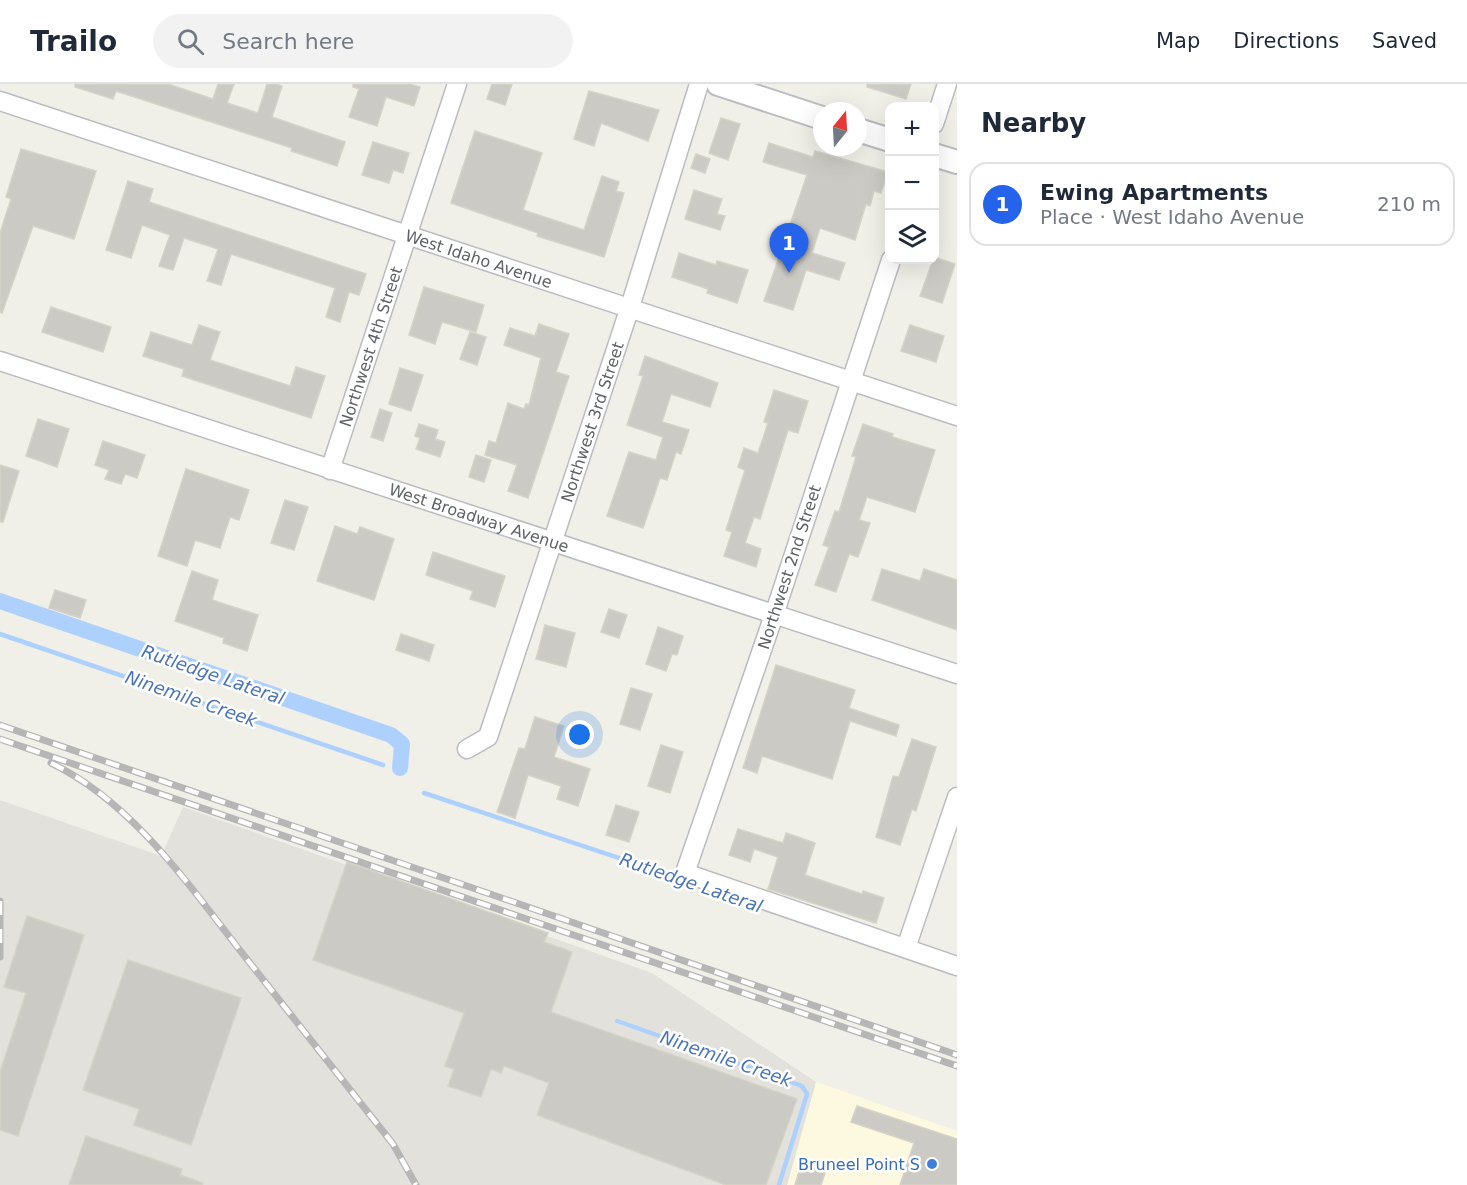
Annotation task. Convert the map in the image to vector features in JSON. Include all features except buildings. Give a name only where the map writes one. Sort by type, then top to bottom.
[{"type":"street","name":"Northwest 4th Street","points":[[330,470],[457,84]]},
{"type":"street","name":"Northwest 3rd Street","points":[[467,749],[488,737],[630,307],[699,84]]},
{"type":"street","points":[[718,84],[813,115]]},
{"type":"street","points":[[939,109],[947,84]]},
{"type":"street","name":"West Idaho Avenue","points":[[0,101],[852,379],[957,416]]},
{"type":"street","points":[[867,133],[885,138]]},
{"type":"street","points":[[937,156],[957,162]]},
{"type":"street","name":"Northwest 2nd Street","points":[[890,264],[774,615],[685,873],[906,948]]},
{"type":"street","name":"West Broadway Avenue","points":[[0,361],[957,674]]},
{"type":"street","points":[[957,797],[906,948],[957,966]]},
{"type":"shaded area","points":[[0,800],[161,856],[183,807],[652,973],[816,1082],[787,1185],[0,1185]]},
{"type":"shaded area","points":[[816,1082],[957,1131],[957,1185],[787,1185]]},
{"type":"waterway","name":"Rutledge Lateral","points":[[0,601],[391,735],[402,744],[400,768]]},
{"type":"waterway","name":"Ninemile Creek","points":[[0,634],[383,765]]},
{"type":"waterway","name":"Rutledge Lateral","points":[[424,793],[682,879]]},
{"type":"waterway","name":"Ninemile Creek","points":[[617,1021],[802,1086],[807,1094],[779,1185]]},
{"type":"railway","points":[[0,725],[957,1055]]},
{"type":"railway","points":[[0,739],[957,1066]]},
{"type":"railway","points":[[51,763],[81,780],[109,800],[159,849],[393,1144],[416,1185]]},
{"type":"railway","points":[[0,901],[0,957]]},
{"type":"place","name":"Ewing Apartments","points":[[789,273]]},
{"type":"place","name":"Bruneel Point S","points":[[932,1164]]}]
